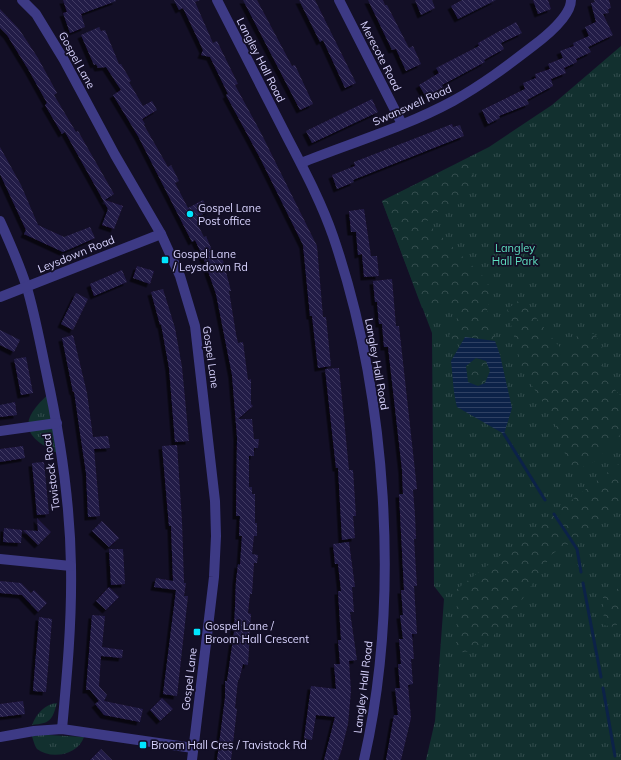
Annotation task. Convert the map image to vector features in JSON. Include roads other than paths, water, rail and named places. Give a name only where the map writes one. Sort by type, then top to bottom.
[{"type":"street","name":"Gospel Lane","points":[[22,0],[36,14],[64,60],[161,234],[180,276],[195,326],[216,501],[214,577],[192,760]]},
{"type":"street","name":"Langley Hall Road","points":[[217,0],[318,199],[333,236],[360,325],[373,409],[379,461],[385,548],[384,603],[371,728],[364,760]]},
{"type":"street","name":"Merecote Road","points":[[339,0],[402,124]]},
{"type":"street","name":"Swanswell Road","points":[[301,163],[431,112],[487,81],[541,40],[558,25],[569,8],[571,0]]},
{"type":"street","name":"Tavistock Road","points":[[0,221],[26,287],[57,423],[66,492],[71,566],[70,646],[62,729]]},
{"type":"street","name":"Leysdown Road","points":[[0,297],[161,234]]},
{"type":"street","points":[[0,430],[57,423]]},
{"type":"street","points":[[0,559],[71,566]]},
{"type":"street","points":[[0,737],[34,731],[62,729],[193,748]]},
{"type":"water","points":[[465,337],[495,341],[500,355],[512,408],[504,434],[457,407],[451,361]],"holes":[[[476,358],[486,361],[490,371],[485,383],[478,386],[468,382],[466,366]]]},
{"type":"waterway","points":[[504,434],[545,500]]},
{"type":"waterway","points":[[554,514],[577,549],[581,572]]},
{"type":"waterway","points":[[583,583],[601,677]]},
{"type":"waterway","points":[[603,688],[615,756]]},
{"type":"place","name":"Gospel Lane Post office","points":[[190,214]]},
{"type":"place","name":"Gospel Lane / Leysdown Rd","points":[[165,260]]},
{"type":"place","name":"Gospel Lane / Broom Hall Crescent","points":[[197,632]]},
{"type":"place","name":"Broom Hall Cres / Tavistock Rd","points":[[143,745]]},
{"type":"park label","name":"Langley Hall Park","points":[[515,254]]}]
